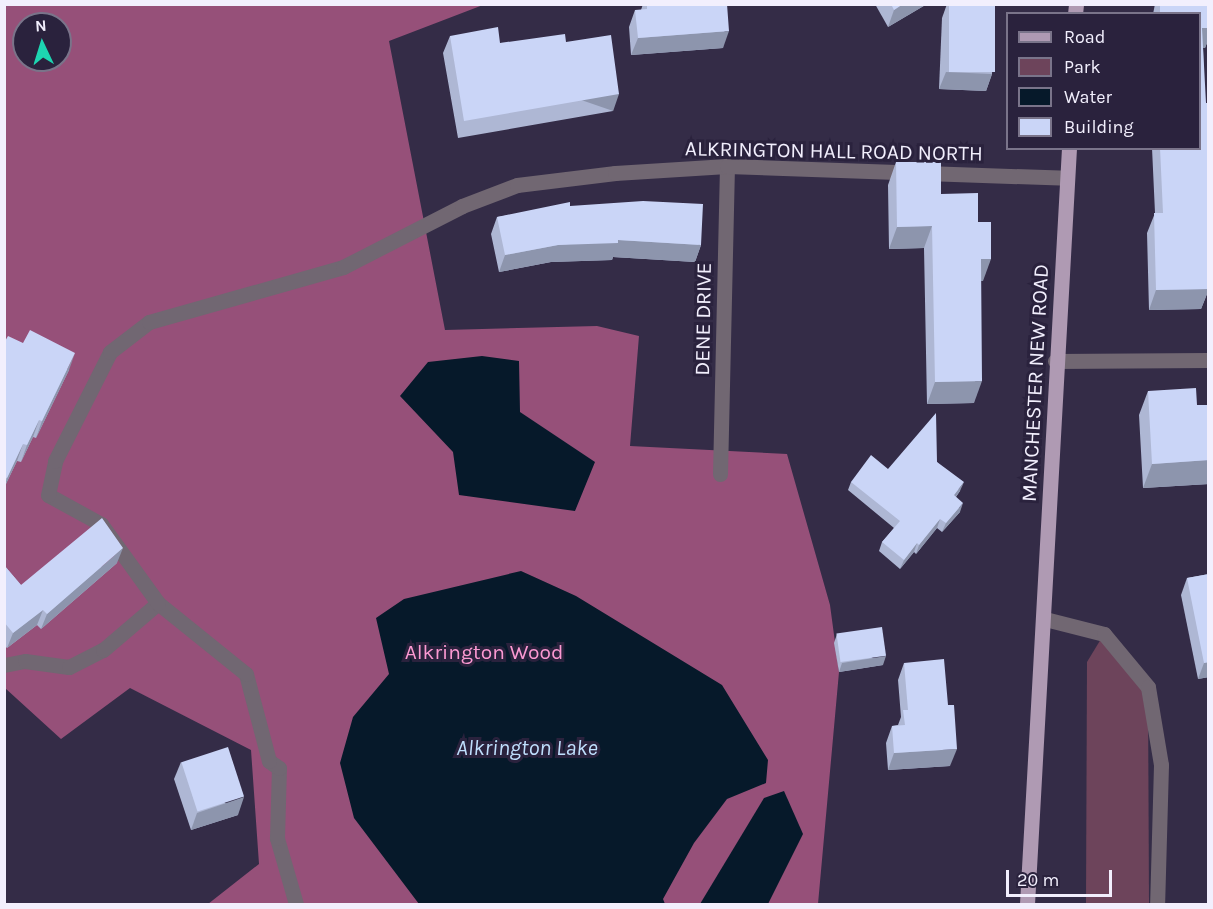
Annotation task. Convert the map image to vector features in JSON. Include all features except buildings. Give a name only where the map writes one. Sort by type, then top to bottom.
[{"type":"main road","name":"MANCHESTER NEW ROAD","points":[[1028,904],[1045,619],[1055,360],[1069,150]]},
{"type":"street","name":"ALKRINGTON HALL ROAD NORTH","points":[[158,603],[101,524],[48,495],[55,461],[110,352],[149,322],[343,267],[462,207],[517,185],[615,173],[727,165],[1067,178]]},
{"type":"street","name":"DENE DRIVE","points":[[720,474],[727,165]]},
{"type":"street","points":[[1055,360],[1209,360]]},
{"type":"street","points":[[4,665],[25,661],[69,667],[103,650],[158,603],[246,674],[269,761],[279,768],[277,838],[296,904]]},
{"type":"street","points":[[1045,619],[1104,634],[1148,687],[1161,765],[1157,904]]},
{"type":"green space","name":"Alkrington Wood","points":[[4,5],[483,5],[389,41],[445,330],[597,326],[639,336],[630,446],[787,454],[830,605],[839,672],[818,904],[208,904],[259,864],[251,750],[130,688],[61,739],[5,688]]},
{"type":"green space","points":[[1104,634],[1148,687],[1149,904],[1086,904],[1087,662]]},
{"type":"water","points":[[482,356],[519,361],[520,412],[595,462],[575,511],[459,495],[453,452],[400,396],[428,362]]},
{"type":"water","name":"Alkrington Lake","points":[[521,571],[576,596],[722,685],[768,760],[766,783],[727,799],[694,843],[663,899],[665,904],[419,904],[354,818],[340,763],[353,717],[389,674],[376,618],[404,599]]},
{"type":"water","points":[[784,791],[803,834],[768,904],[700,904],[764,798]]}]
